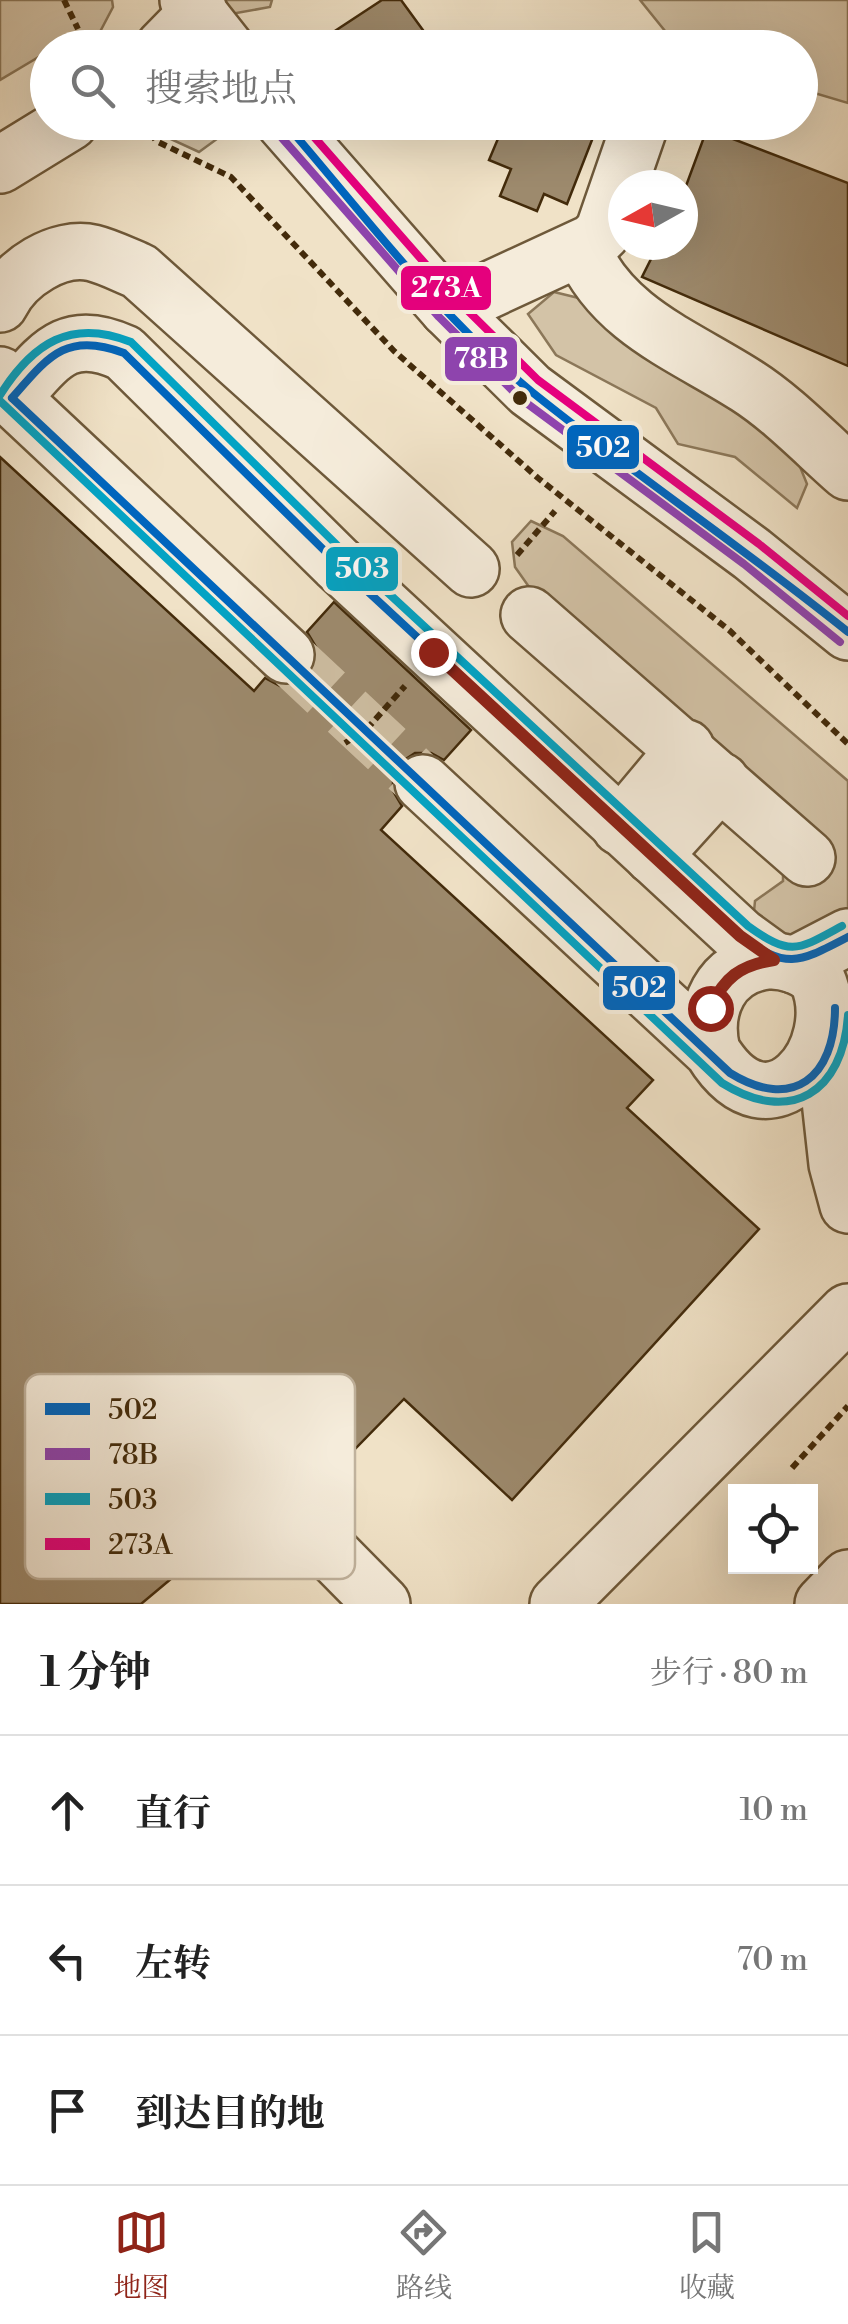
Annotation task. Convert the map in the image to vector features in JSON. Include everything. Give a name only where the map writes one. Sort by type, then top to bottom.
[{"type":"street","points":[[0,165],[41,140]]},
{"type":"street","points":[[300,140],[448,309],[530,390],[752,554],[848,632]]},
{"type":"street","points":[[448,309],[538,264],[582,249],[602,232],[635,140]]},
{"type":"street","points":[[582,249],[593,275],[631,314],[750,387],[848,472]]},
{"type":"street","points":[[0,304],[28,272],[60,253],[91,252],[139,271],[388,499],[471,569]]},
{"type":"street","points":[[286,655],[6,386],[66,346],[101,342],[124,353],[337,563],[637,842],[784,963],[841,1004],[834,1046],[805,1077],[762,1091],[741,1084],[724,1070],[712,1051],[423,783]]},
{"type":"street","points":[[337,563],[388,499]]},
{"type":"street","points":[[529,615],[807,858]]},
{"type":"street","points":[[637,842],[704,764]]},
{"type":"street","points":[[712,1051],[707,1030],[719,989],[743,968],[784,963],[848,938]]},
{"type":"street","points":[[805,1077],[842,1184]]},
{"type":"street","points":[[558,1604],[848,1312]]},
{"type":"street","points":[[355,1577],[382,1604]]},
{"type":"street","points":[[822,1604],[848,1578]]},
{"type":"path","points":[[64,0],[78,29]]},
{"type":"path","points":[[155,140],[231,177],[420,375],[538,478],[729,630],[848,744]]},
{"type":"path","points":[[792,1468],[848,1406]]},
{"type":"shaded area","points":[[0,0],[112,0],[113,7],[101,30],[30,30],[30,62],[0,80]]},
{"type":"shaded area","points":[[172,0],[272,0],[270,7],[231,14]]},
{"type":"shaded area","points":[[640,0],[848,0],[848,103],[818,94],[818,30],[664,30]]},
{"type":"shaded area","points":[[173,140],[216,140],[199,152]]},
{"type":"shaded area","points":[[554,292],[595,302],[792,447],[807,484],[797,508],[735,457],[678,444],[656,408],[556,355],[528,314]]},
{"type":"shaded area","points":[[531,521],[563,536],[848,781],[848,913],[795,949],[753,922],[755,901],[783,881],[783,863],[534,594],[515,567],[512,542]]},
{"type":"building","points":[[382,0],[401,0],[423,30],[336,30]]},
{"type":"building","points":[[497,140],[592,140],[567,204],[544,194],[537,211],[500,196],[511,169],[489,160]]},
{"type":"building","points":[[703,140],[736,140],[848,183],[848,366],[642,277],[650,260],[698,260],[698,170],[692,170]]},
{"type":"building","points":[[0,457],[254,691],[265,678],[280,686],[294,685],[309,676],[317,661],[316,647],[307,632],[334,602],[471,730],[444,760],[431,753],[415,753],[400,763],[393,775],[393,791],[402,806],[381,830],[653,1080],[627,1108],[759,1229],[512,1500],[404,1399],[355,1449],[355,1374],[25,1374],[25,1579],[171,1579],[141,1604],[0,1604]]},
{"type":"tunnel","points":[[286,655],[423,783]]},
{"type":"transit line","name":"78B","points":[[284,140],[439,317],[521,399],[744,564],[840,642]]},
{"type":"transit line","name":"502","points":[[299,140],[433,297],[498,362],[571,423],[848,632]]},
{"type":"transit line","name":"273A","points":[[317,140],[457,300],[538,380],[759,544],[848,616]]},
{"type":"transit line","name":"503","points":[[0,395],[26,361],[55,340],[90,333],[131,342],[346,554],[748,926],[775,942],[795,947],[842,926]]},
{"type":"transit line","name":"502","points":[[12,398],[60,352],[87,345],[124,353],[337,563],[740,936],[770,954],[793,959],[817,953],[848,937]]},
{"type":"transit line","name":"502","points":[[12,398],[730,1073],[773,1089],[791,1088],[806,1081],[827,1053],[835,1008]]},
{"type":"transit line","name":"503","points":[[0,401],[722,1083],[747,1096],[770,1101],[791,1101],[809,1094],[824,1082],[836,1064],[848,1015]]},
{"type":"route","points":[[433,652],[740,936],[774,960],[733,973],[710,1008]]}]
